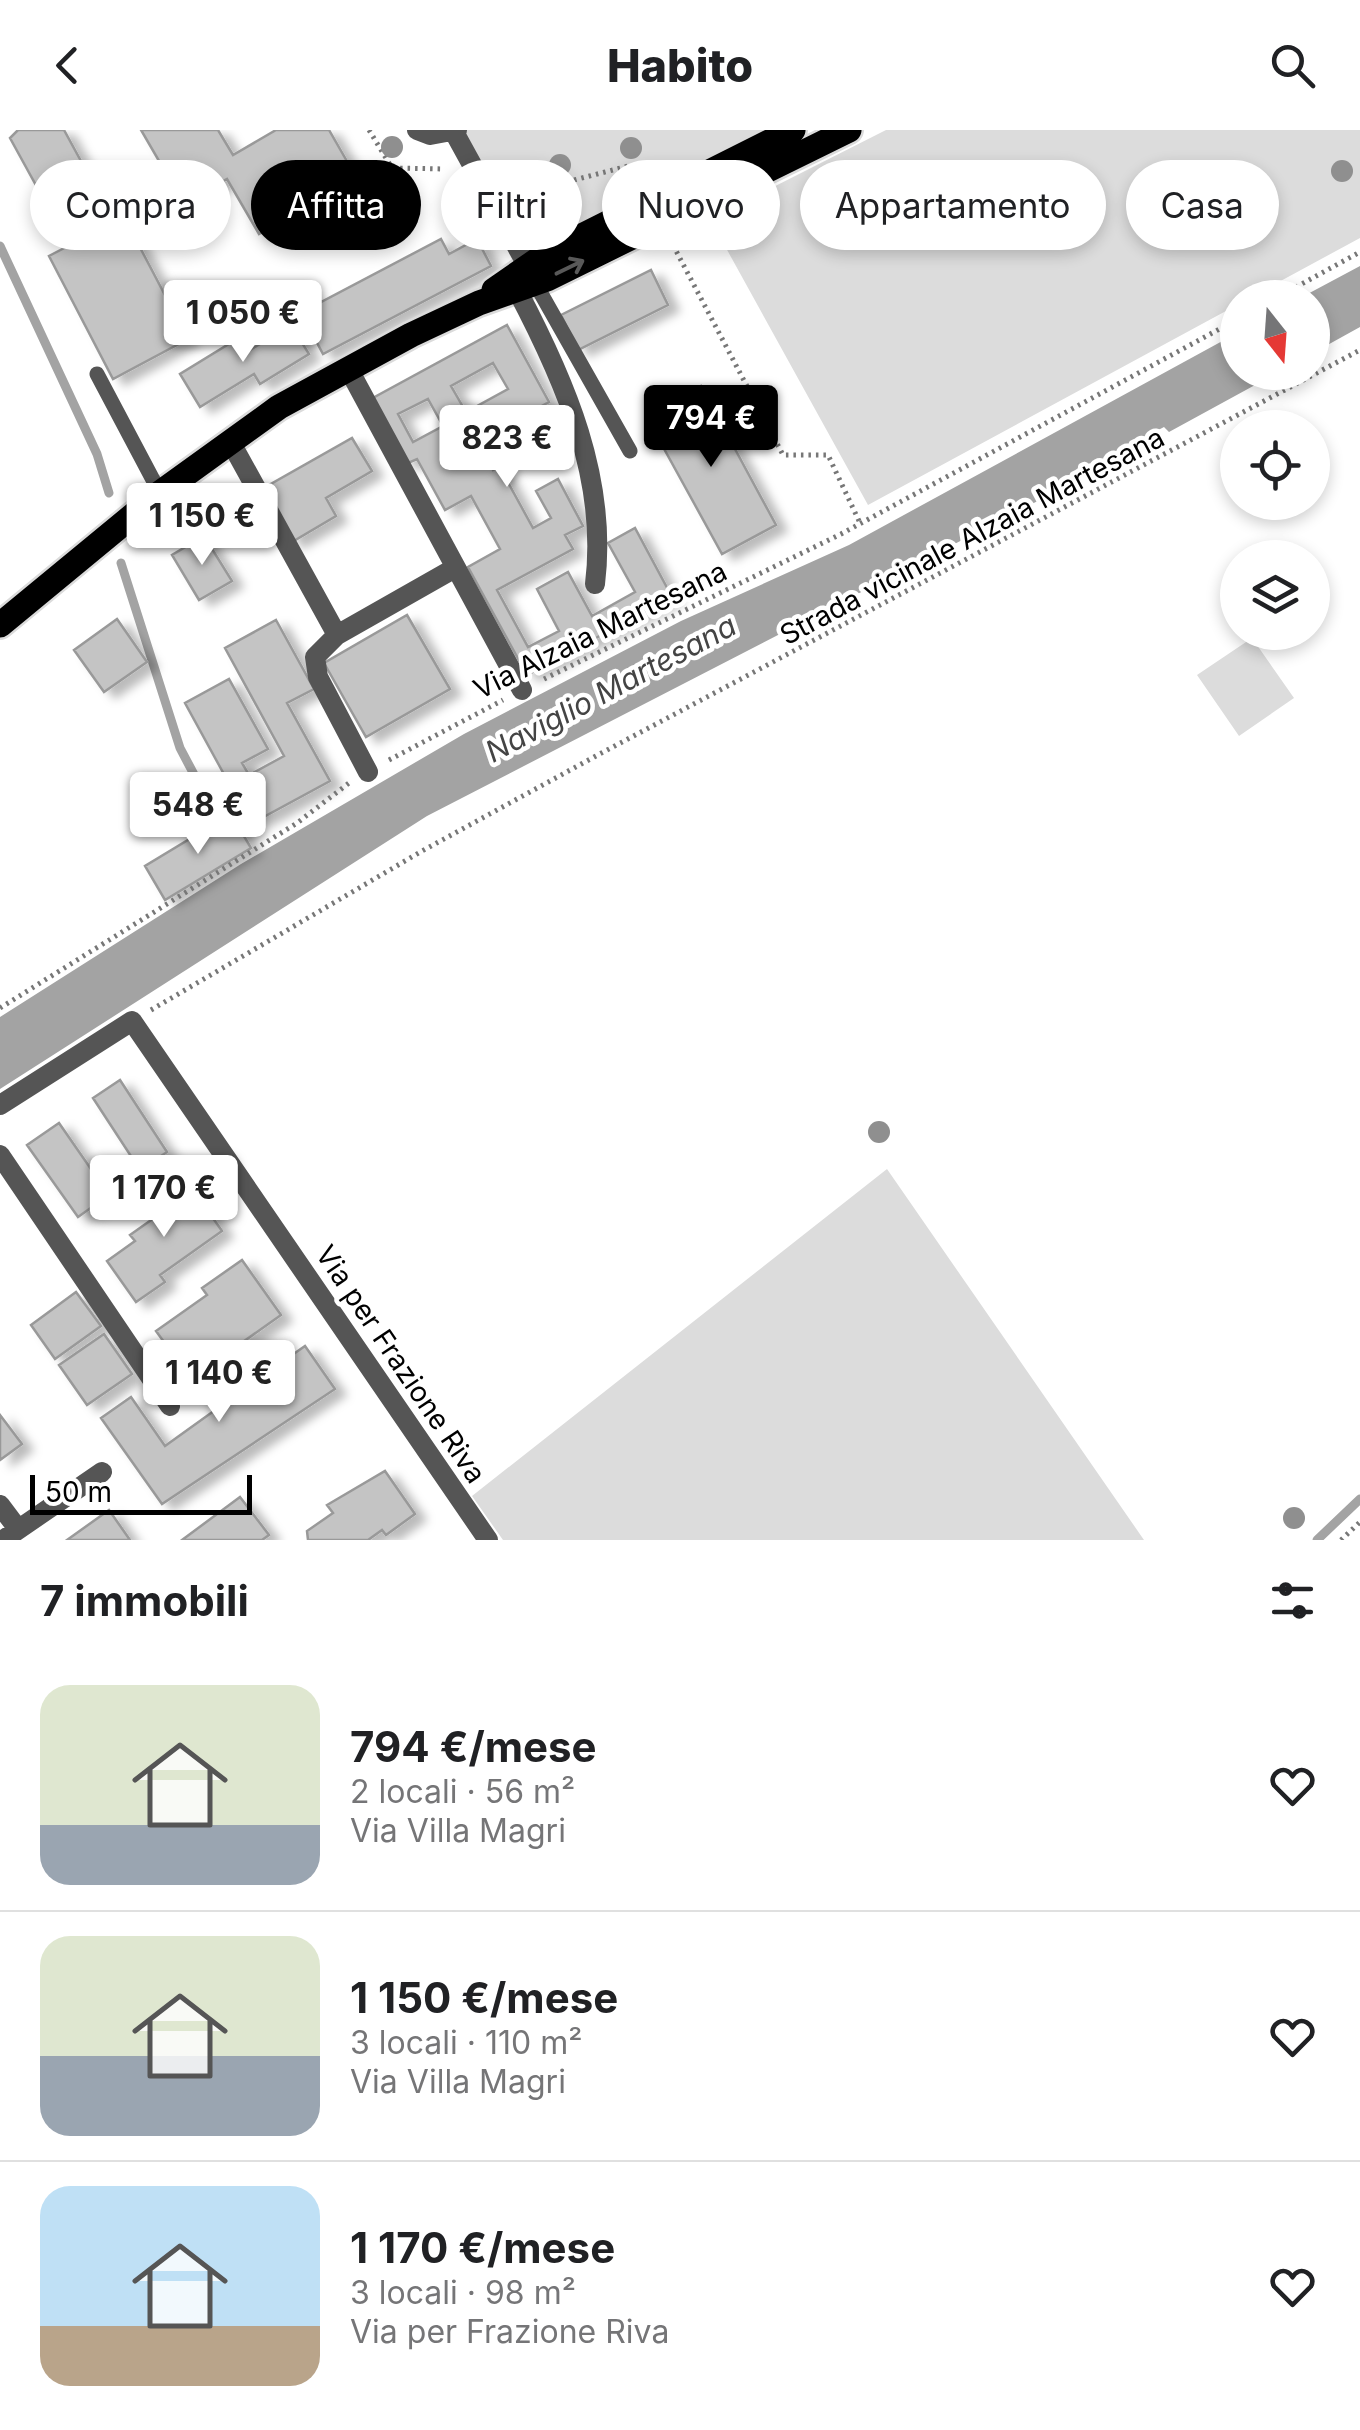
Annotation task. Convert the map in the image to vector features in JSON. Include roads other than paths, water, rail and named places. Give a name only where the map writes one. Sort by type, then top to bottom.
[{"type":"main road","points":[[773,160],[849,130]]},
{"type":"main road","points":[[746,160],[784,133]]},
{"type":"main road","points":[[0,626],[230,440],[348,368],[602,240]]},
{"type":"street","points":[[417,130],[430,134],[456,131],[527,280],[592,481],[598,522],[595,584]]},
{"type":"street","points":[[348,368],[522,690]]},
{"type":"street","points":[[230,440],[337,635]]},
{"type":"street","points":[[368,772],[314,663],[318,650],[337,635],[455,568]]},
{"type":"street","name":"Via per Frazione Riva","points":[[0,1105],[132,1021],[488,1540]]},
{"type":"street","points":[[0,1155],[170,1406]]},
{"type":"street","points":[[0,1505],[10,1535],[102,1472]]},
{"type":"lane","points":[[527,280],[630,451]]},
{"type":"lane","points":[[98,374],[160,493]]},
{"type":"water","points":[[1360,266],[1360,327],[1330,344],[1330,282]]},
{"type":"water","name":"Naviglio Martesana","points":[[1220,342],[1220,390],[1246,390],[1169,432],[1164,427],[1120,450],[1123,457],[427,816],[0,1089],[0,1017],[241,864],[464,734],[681,621],[849,545]]},
{"type":"waterway","points":[[0,246],[97,454],[109,493]]},
{"type":"waterway","points":[[121,563],[180,748],[217,818]]},
{"type":"waterway","points":[[1317,1540],[1360,1499]]}]
